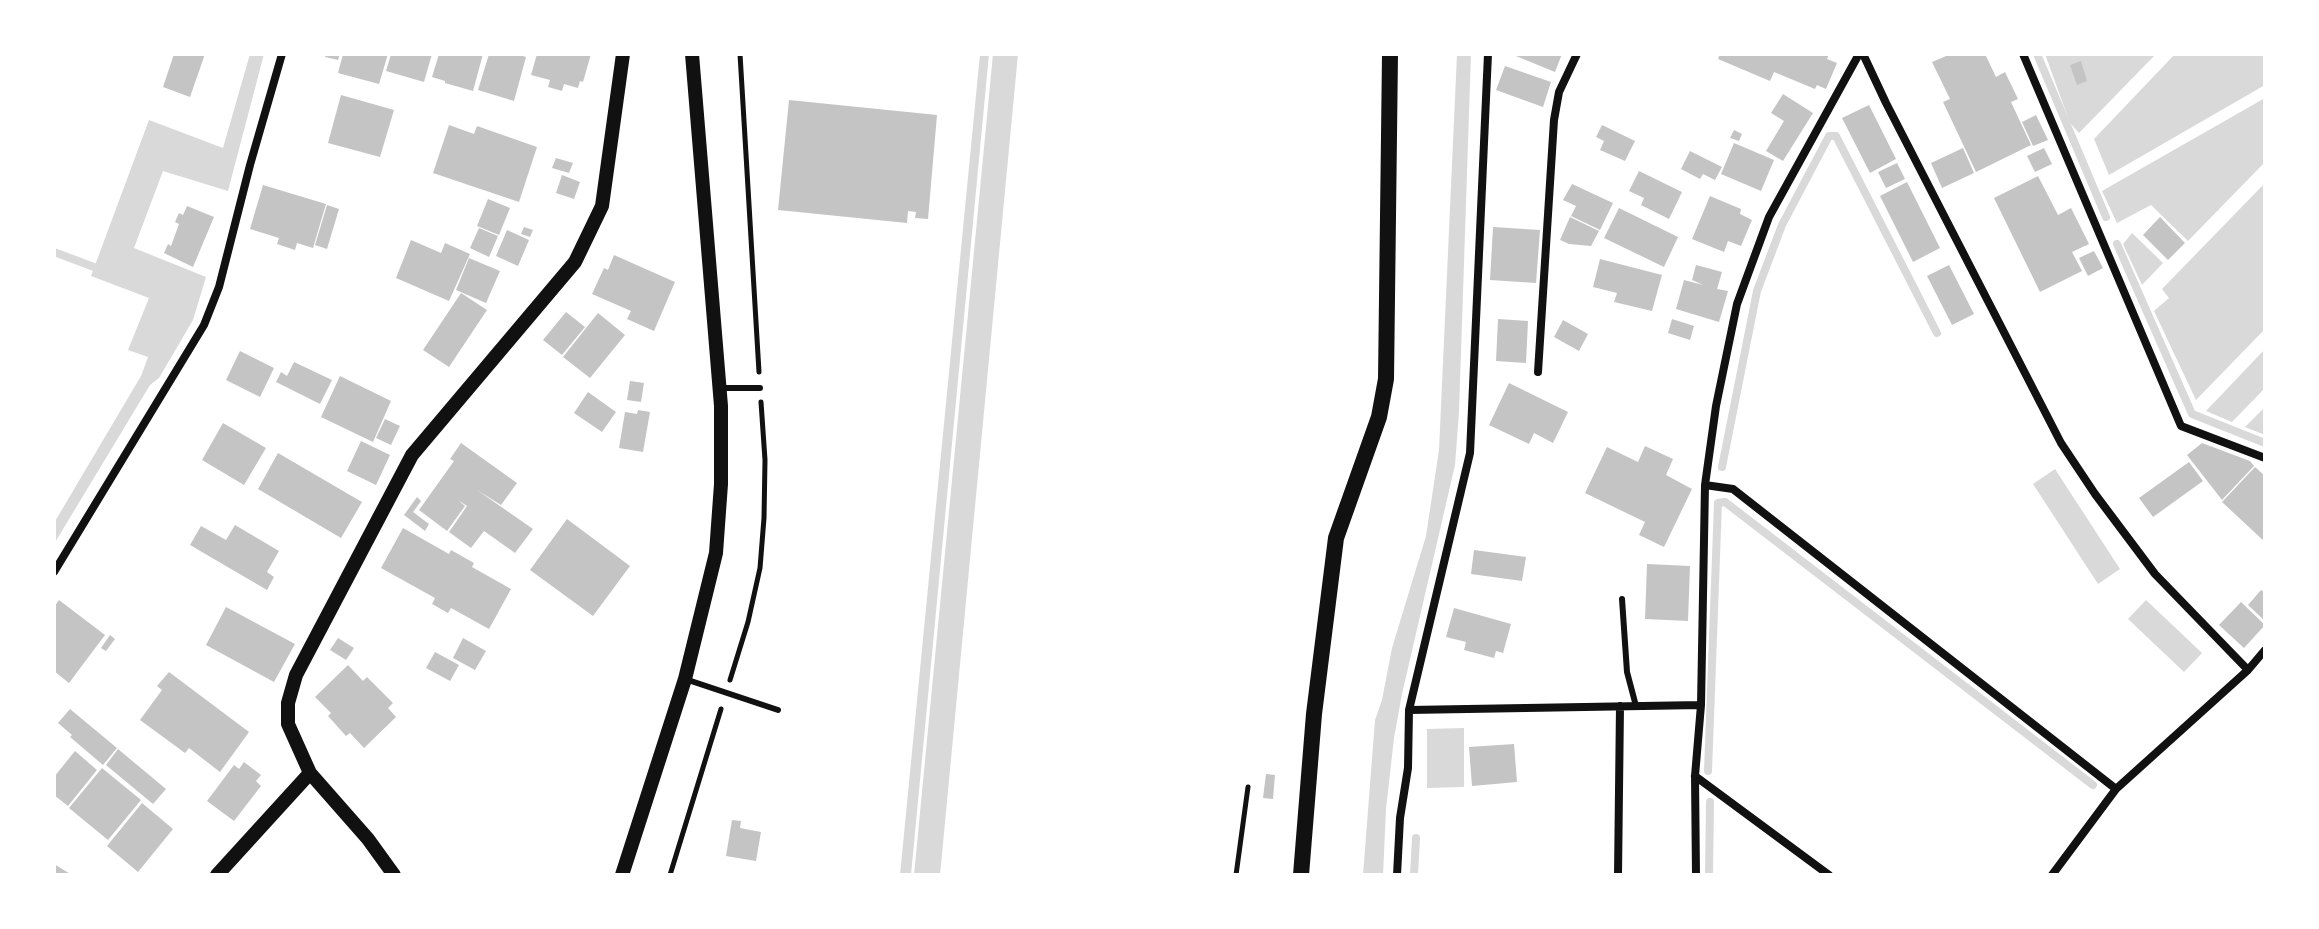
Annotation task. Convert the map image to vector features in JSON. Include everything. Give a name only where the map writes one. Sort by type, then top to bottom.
[{"type":"main road","points":[[1301,875],[1314,714],[1336,538],[1379,417],[1386,379],[1390,54]]},
{"type":"street","points":[[54,572],[204,325],[219,287],[282,54]]},
{"type":"street","points":[[394,875],[368,839],[310,773],[288,724],[288,703],[296,675],[412,455],[575,262],[602,206],[623,54]]},
{"type":"street","points":[[622,875],[685,679],[716,553],[721,484],[720,388],[692,54]]},
{"type":"street","points":[[1397,875],[1400,818],[1408,768],[1409,710],[1470,453],[1488,54]]},
{"type":"street","points":[[1538,372],[1554,120],[1559,92],[1577,54]]},
{"type":"street","points":[[1696,875],[1695,776],[1701,705],[1705,485],[1716,406],[1737,304],[1769,217],[1861,54]]},
{"type":"street","points":[[1861,54],[2061,443],[2155,574],[2248,670]]},
{"type":"street","points":[[2023,54],[2181,426],[2265,458]]},
{"type":"street","points":[[1705,485],[1733,489],[2116,789]]},
{"type":"street","points":[[2052,875],[2116,789],[2248,670],[2265,650]]},
{"type":"street","points":[[1409,710],[1701,705]]},
{"type":"street","points":[[1618,875],[1620,706]]},
{"type":"street","points":[[217,875],[310,773]]},
{"type":"street","points":[[1695,776],[1829,875]]},
{"type":"lane","points":[[720,388],[760,388]]},
{"type":"lane","points":[[1622,599],[1627,672],[1636,706]]},
{"type":"lane","points":[[685,679],[778,710]]},
{"type":"path","points":[[1236,875],[1248,787]]},
{"type":"shaded area","points":[[250,54],[264,54],[228,191],[163,171],[134,248],[206,277],[193,320],[54,544],[54,523],[141,376],[148,357],[128,350],[149,298],[91,276],[149,120],[223,148]]},
{"type":"shaded area","points":[[980,54],[989,54],[911,875],[900,875]]},
{"type":"shaded area","points":[[993,54],[1018,54],[940,875],[914,875]]},
{"type":"shaded area","points":[[1457,54],[1471,54],[1455,465],[1394,738],[1383,875],[1363,875],[1375,720],[1392,648],[1426,536],[1439,450]]},
{"type":"shaded area","points":[[2045,54],[2156,54],[2079,133],[2070,123]]},
{"type":"shaded area","points":[[2175,54],[2265,54],[2265,85],[2109,175],[2094,139]]},
{"type":"shaded area","points":[[2265,98],[2265,162],[2188,241],[2151,205],[2117,223],[2102,191]]},
{"type":"shaded area","points":[[2265,183],[2265,329],[2196,400],[2154,311],[2169,298],[2162,289]]},
{"type":"shaded area","points":[[2132,233],[2163,263],[2142,285],[2123,244]]},
{"type":"shaded area","points":[[2265,349],[2265,388],[2232,422],[2206,411]]},
{"type":"shaded area","points":[[2265,407],[2265,435],[2245,427]]},
{"type":"shaded area","points":[[2055,469],[2120,569],[2098,584],[2033,484]]},
{"type":"shaded area","points":[[2146,600],[2202,653],[2184,672],[2128,619]]},
{"type":"shaded area","points":[[1464,728],[1464,787],[1427,788],[1427,729]]},
{"type":"building","points":[[174,54],[205,54],[190,97],[163,87]]},
{"type":"building","points":[[326,54],[340,54],[338,60],[325,57]]},
{"type":"building","points":[[343,54],[388,54],[379,84],[338,73]]},
{"type":"building","points":[[391,54],[432,54],[424,82],[386,71]]},
{"type":"building","points":[[439,54],[483,54],[473,91],[432,77]]},
{"type":"building","points":[[489,54],[526,57],[514,101],[478,90]]},
{"type":"building","points":[[537,54],[591,54],[583,82],[580,81],[578,88],[564,84],[562,91],[548,87],[550,80],[531,75]]},
{"type":"building","points":[[1511,54],[1562,54],[1555,72]]},
{"type":"building","points":[[1720,54],[1829,54],[1827,59],[1837,63],[1826,89],[1817,85],[1815,89],[1774,72],[1770,81],[1718,59]]},
{"type":"building","points":[[1951,54],[1985,54],[1996,77],[2005,72],[2018,99],[2011,102],[2031,145],[1976,172],[1943,102],[1950,99],[1932,62]]},
{"type":"building","points":[[2081,61],[2087,81],[2077,85],[2070,65]]},
{"type":"building","points":[[1505,66],[1551,82],[1543,107],[1496,90]]},
{"type":"building","points":[[1783,94],[1813,113],[1783,161],[1766,151],[1784,121],[1771,113]]},
{"type":"building","points":[[341,95],[394,110],[380,157],[328,143]]},
{"type":"building","points":[[789,100],[937,115],[928,219],[915,218],[916,212],[908,211],[907,223],[778,210]]},
{"type":"building","points":[[1869,105],[1896,159],[1870,173],[1842,118]]},
{"type":"building","points":[[2036,115],[2048,140],[2033,146],[2022,122]]},
{"type":"building","points":[[449,125],[474,134],[477,126],[537,147],[519,202],[433,173]]},
{"type":"building","points":[[1602,125],[1635,141],[1625,161],[1600,150],[1604,141],[1596,137]]},
{"type":"building","points":[[1734,130],[1742,134],[1739,141],[1730,138]]},
{"type":"building","points":[[1734,143],[1774,160],[1761,191],[1721,174]]},
{"type":"building","points":[[1963,148],[1974,173],[1942,188],[1931,163]]},
{"type":"building","points":[[2044,148],[2052,164],[2035,172],[2027,156]]},
{"type":"building","points":[[1690,151],[1722,167],[1715,180],[1703,174],[1700,179],[1681,169]]},
{"type":"building","points":[[556,158],[573,163],[569,173],[552,168]]},
{"type":"building","points":[[1897,163],[1905,179],[1886,188],[1878,172]]},
{"type":"building","points":[[1639,171],[1682,192],[1669,219],[1641,205],[1644,198],[1629,191]]},
{"type":"building","points":[[562,175],[580,182],[574,199],[556,193]]},
{"type":"building","points":[[2038,176],[2058,215],[2071,208],[2089,244],[2072,252],[2082,271],[2040,292],[1994,198]]},
{"type":"building","points":[[1907,182],[1940,248],[1913,262],[1880,196]]},
{"type":"building","points":[[1572,184],[1613,203],[1600,230],[1571,216],[1576,206],[1563,200]]},
{"type":"building","points":[[263,185],[326,204],[313,248],[297,243],[295,250],[277,244],[279,238],[250,229]]},
{"type":"building","points":[[1710,196],[1741,209],[1740,214],[1752,220],[1741,246],[1728,241],[1724,252],[1692,239]]},
{"type":"building","points":[[488,199],[510,208],[499,235],[477,226]]},
{"type":"building","points":[[327,205],[339,209],[327,249],[315,245]]},
{"type":"building","points":[[187,206],[214,217],[193,267],[164,253],[168,244],[171,246],[179,224],[175,222],[179,213],[183,215]]},
{"type":"building","points":[[1619,208],[1678,237],[1664,267],[1604,238]]},
{"type":"building","points":[[1570,217],[1599,231],[1591,246],[1560,240]]},
{"type":"building","points":[[2160,217],[2185,243],[2168,260],[2143,235]]},
{"type":"building","points":[[524,227],[533,230],[530,237],[521,234]]},
{"type":"building","points":[[1493,227],[1540,230],[1536,283],[1490,280]]},
{"type":"building","points":[[479,228],[498,236],[489,257],[470,248]]},
{"type":"building","points":[[507,230],[529,240],[518,266],[496,256]]},
{"type":"building","points":[[411,240],[441,253],[445,243],[470,254],[449,301],[396,278]]},
{"type":"building","points":[[2094,251],[2103,268],[2088,276],[2079,258]]},
{"type":"building","points":[[614,255],[675,282],[654,331],[627,319],[631,311],[592,294]]},
{"type":"building","points":[[469,258],[500,271],[486,303],[456,290]]},
{"type":"building","points":[[1600,259],[1662,275],[1652,311],[1614,302],[1617,293],[1593,287]]},
{"type":"building","points":[[1696,265],[1722,272],[1717,289],[1728,291],[1719,322],[1676,309],[1684,280],[1703,285],[1692,280]]},
{"type":"building","points":[[1949,265],[1974,314],[1952,325],[1927,276]]},
{"type":"building","points":[[461,293],[487,310],[449,367],[423,350]]},
{"type":"building","points":[[566,312],[585,327],[562,355],[543,340]]},
{"type":"building","points":[[598,313],[625,335],[590,378],[563,357]]},
{"type":"building","points":[[1498,319],[1528,321],[1526,363],[1496,361]]},
{"type":"building","points":[[1672,319],[1694,326],[1690,340],[1668,333]]},
{"type":"building","points":[[1563,320],[1588,334],[1579,351],[1554,337]]},
{"type":"building","points":[[240,351],[274,368],[260,397],[226,380]]},
{"type":"building","points":[[294,362],[332,380],[320,404],[276,382],[281,372],[287,376]]},
{"type":"building","points":[[340,376],[391,401],[373,442],[321,417]]},
{"type":"building","points":[[630,381],[644,383],[641,402],[627,400]]},
{"type":"building","points":[[1509,383],[1568,412],[1553,443],[1534,433],[1529,444],[1489,425]]},
{"type":"building","points":[[588,392],[616,412],[602,432],[574,413]]},
{"type":"building","points":[[638,410],[650,412],[643,452],[619,448],[625,412],[637,414]]},
{"type":"building","points":[[385,419],[400,426],[391,445],[376,438]]},
{"type":"building","points":[[223,423],[266,448],[244,485],[202,460]]},
{"type":"building","points":[[361,441],[390,455],[376,485],[347,471]]},
{"type":"building","points":[[461,443],[517,483],[501,505],[477,490],[533,529],[515,553],[484,531],[471,548],[449,532],[467,506],[458,500],[465,506],[447,531],[419,510],[454,461],[450,459]]},
{"type":"building","points":[[2202,443],[2250,461],[2254,466],[2222,500],[2187,455]]},
{"type":"building","points":[[1645,446],[1673,459],[1666,475],[1692,489],[1664,547],[1639,535],[1645,522],[1585,493],[1607,447],[1638,462]]},
{"type":"building","points":[[278,453],[362,502],[341,538],[258,489]]},
{"type":"building","points":[[2189,462],[2203,481],[2153,517],[2139,498]]},
{"type":"building","points":[[2255,467],[2265,476],[2265,542],[2222,502]]},
{"type":"building","points":[[417,497],[421,501],[413,512],[429,524],[425,531],[404,515]]},
{"type":"building","points":[[567,519],[630,566],[593,616],[530,570]]},
{"type":"building","points":[[235,525],[279,551],[267,572],[274,577],[267,590],[190,545],[201,526],[226,540]]},
{"type":"building","points":[[403,528],[449,554],[451,550],[474,563],[472,567],[511,589],[489,629],[451,608],[448,613],[432,604],[435,598],[381,568]]},
{"type":"building","points":[[1474,550],[1526,557],[1522,581],[1471,574]]},
{"type":"building","points":[[1647,564],[1690,566],[1688,621],[1645,619]]},
{"type":"building","points":[[2261,590],[2265,593],[2265,621],[2248,605]]},
{"type":"building","points":[[59,600],[105,635],[69,683],[54,671],[54,607]]},
{"type":"building","points":[[2241,602],[2265,625],[2244,648],[2219,625]]},
{"type":"building","points":[[226,607],[295,644],[274,682],[206,645]]},
{"type":"building","points":[[1454,608],[1511,624],[1503,653],[1496,651],[1494,658],[1464,650],[1466,642],[1446,637]]},
{"type":"building","points":[[110,635],[115,639],[106,651],[101,648]]},
{"type":"building","points":[[338,638],[354,648],[346,660],[330,650]]},
{"type":"building","points":[[463,638],[486,651],[475,670],[453,658]]},
{"type":"building","points":[[435,652],[459,665],[450,681],[426,668]]},
{"type":"building","points":[[348,665],[363,681],[367,677],[393,703],[388,708],[396,717],[364,748],[350,733],[346,736],[328,716],[331,713],[315,697]]},
{"type":"building","points":[[169,672],[249,732],[220,772],[189,748],[185,753],[140,720],[162,690],[157,686]]},
{"type":"building","points":[[70,709],[117,748],[103,765],[58,723]]},
{"type":"building","points":[[1514,744],[1517,782],[1472,786],[1469,747]]},
{"type":"building","points":[[118,749],[166,789],[153,804],[106,765]]},
{"type":"building","points":[[75,751],[97,770],[68,806],[54,795],[54,777]]},
{"type":"building","points":[[244,762],[261,775],[256,781],[261,786],[234,821],[207,801],[234,765],[239,769]]},
{"type":"building","points":[[102,768],[141,800],[108,840],[69,808]]},
{"type":"building","points":[[1266,774],[1275,775],[1273,799],[1263,798]]},
{"type":"building","points":[[142,803],[173,829],[138,872],[107,846]]},
{"type":"building","points":[[732,820],[741,821],[740,828],[761,832],[756,861],[726,856]]},
{"type":"building","points":[[54,864],[72,875],[54,875]]},
{"type":"waterway","points":[[2037,54],[2106,217]]},
{"type":"waterway","points":[[1722,467],[1757,291],[1782,225],[1829,136],[1836,136],[1937,333]]},
{"type":"waterway","points":[[2117,244],[2192,414],[2265,443]]},
{"type":"waterway","points":[[54,252],[94,267]]},
{"type":"waterway","points":[[1708,771],[1718,503],[1725,502],[2093,785]]},
{"type":"waterway","points":[[1709,875],[1710,802]]},
{"type":"waterway","points":[[1414,875],[1416,838]]}]
